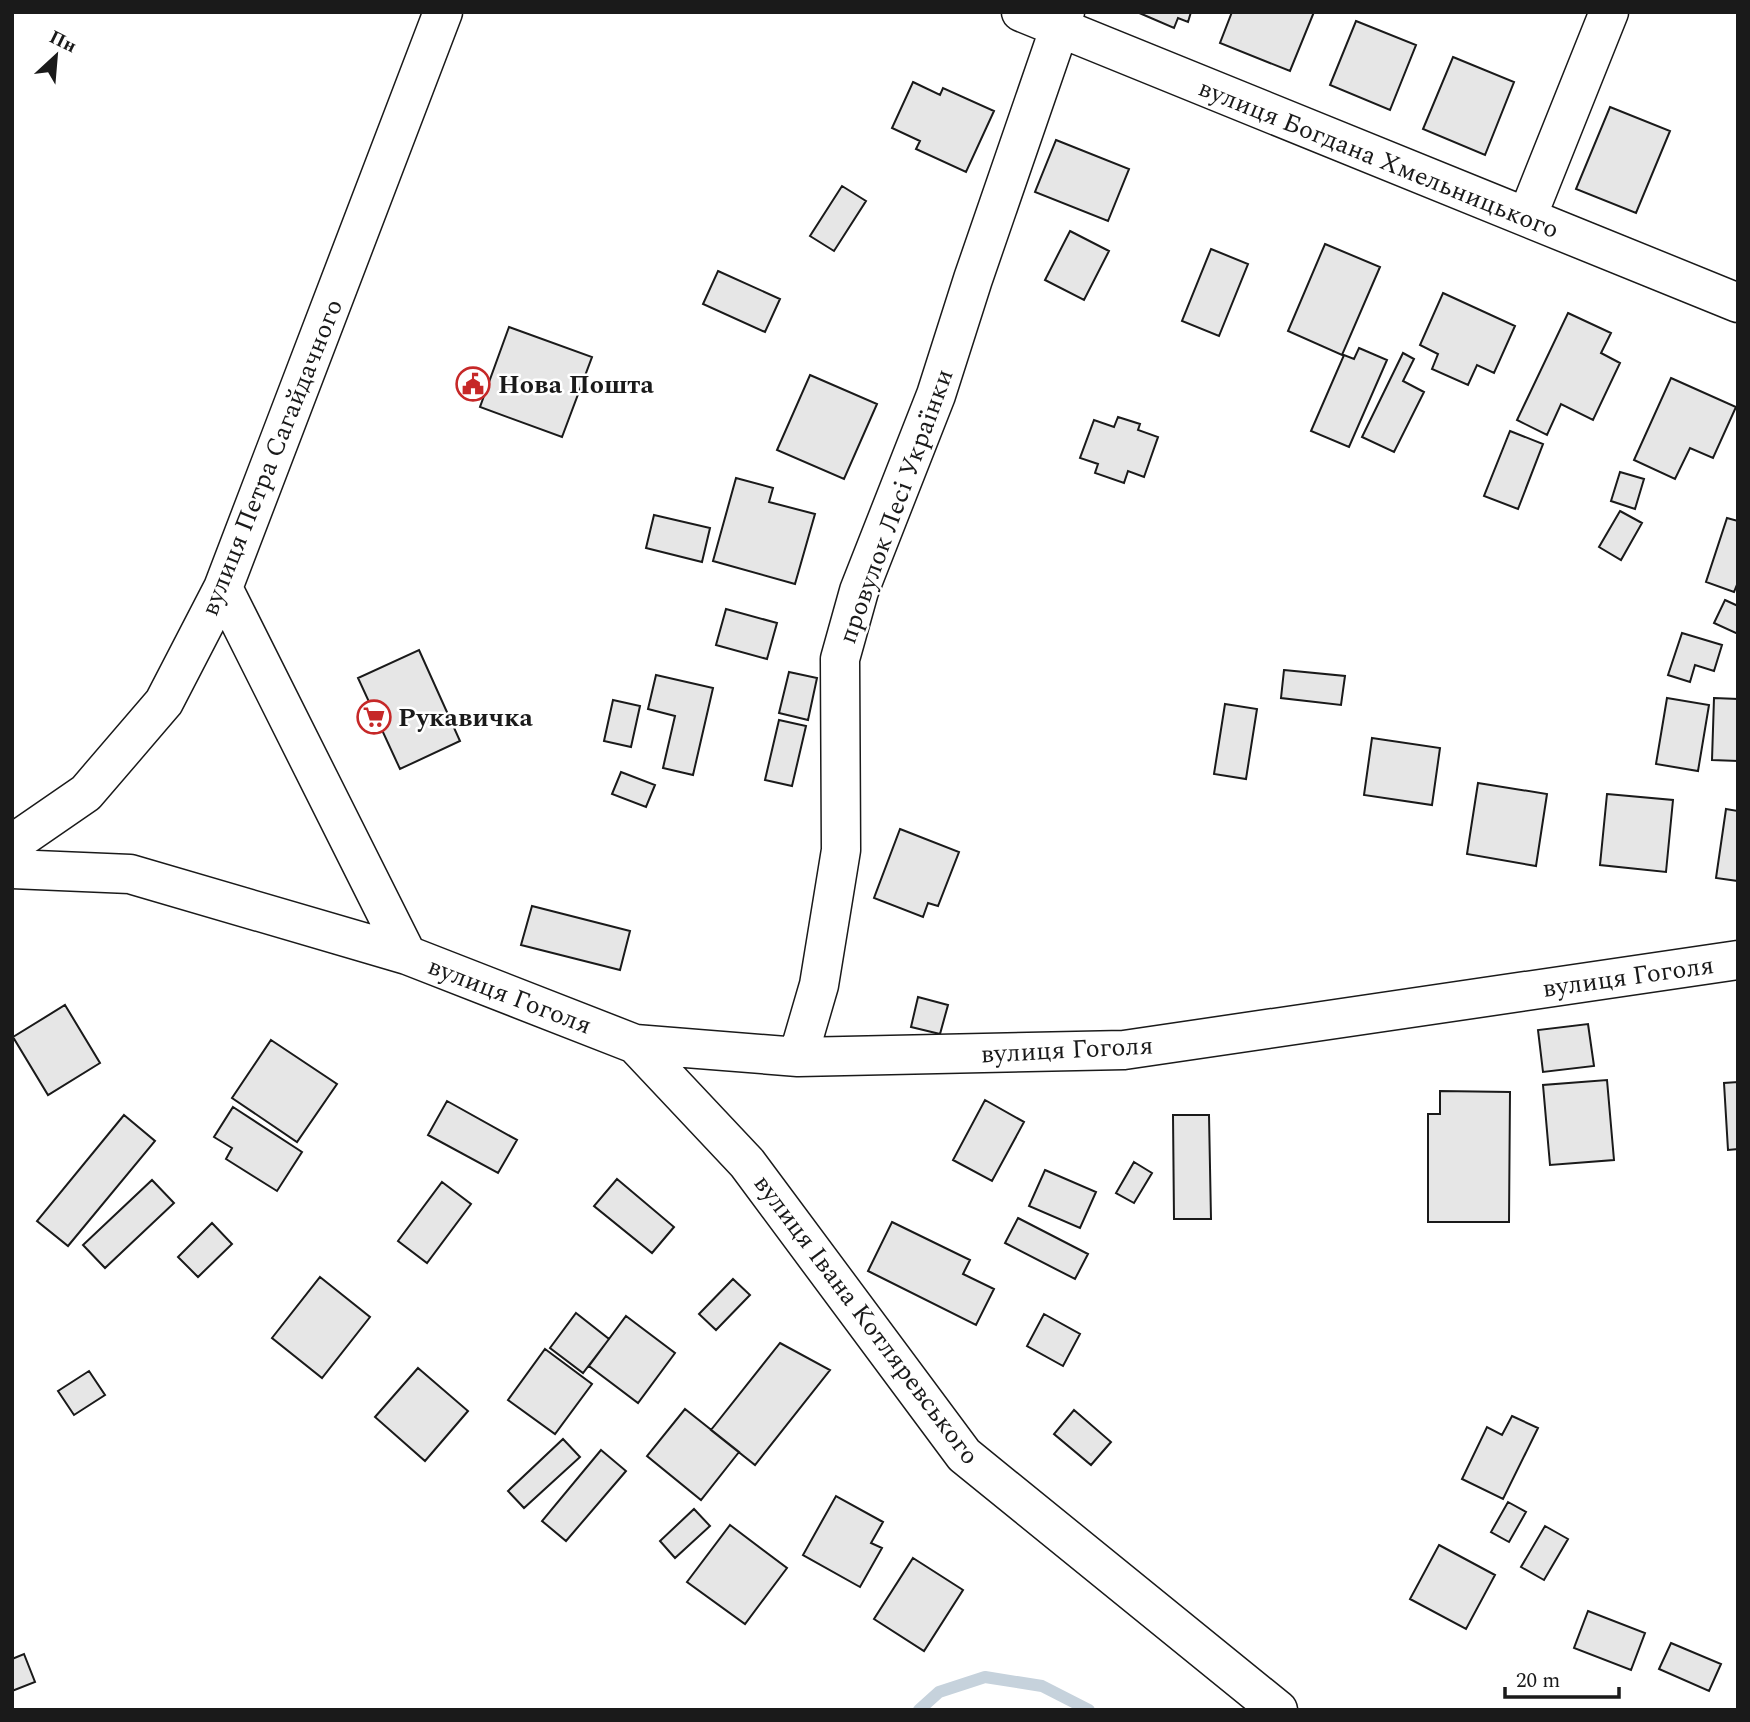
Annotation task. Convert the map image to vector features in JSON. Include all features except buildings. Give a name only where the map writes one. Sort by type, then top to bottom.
[{"type":"street","name":"вулиця Петра Сагайдачного","points":[[12,844],[86,793],[164,702],[223,588],[443,12]]},
{"type":"street","name":"вулиця Богдана Хмельницького","points":[[1021,12],[1062,20],[1527,217],[1738,303]]},
{"type":"street","points":[[1527,217],[1609,12]]},
{"type":"street","name":"провулок Лесі Українки","points":[[798,1057],[819,985],[841,850],[841,659],[859,591],[936,395],[972,279],[1062,20]]},
{"type":"street","name":"вулиця Гоголя","points":[[223,588],[407,955]]},
{"type":"street","name":"вулиця Гоголя","points":[[12,869],[130,874],[407,955],[635,1044],[798,1057],[1124,1050],[1738,960]]},
{"type":"street","name":"вулиця Івана Котляревського","points":[[635,1044],[747,1163],[964,1455],[1278,1710]]},
{"type":"waterway","points":[[919,1710],[939,1692],[985,1677],[1042,1686],[1089,1710]]},
{"type":"place","name":"Нова Пошта","points":[[473,384]]},
{"type":"place","name":"Рукавичка","points":[[374,717]]}]
